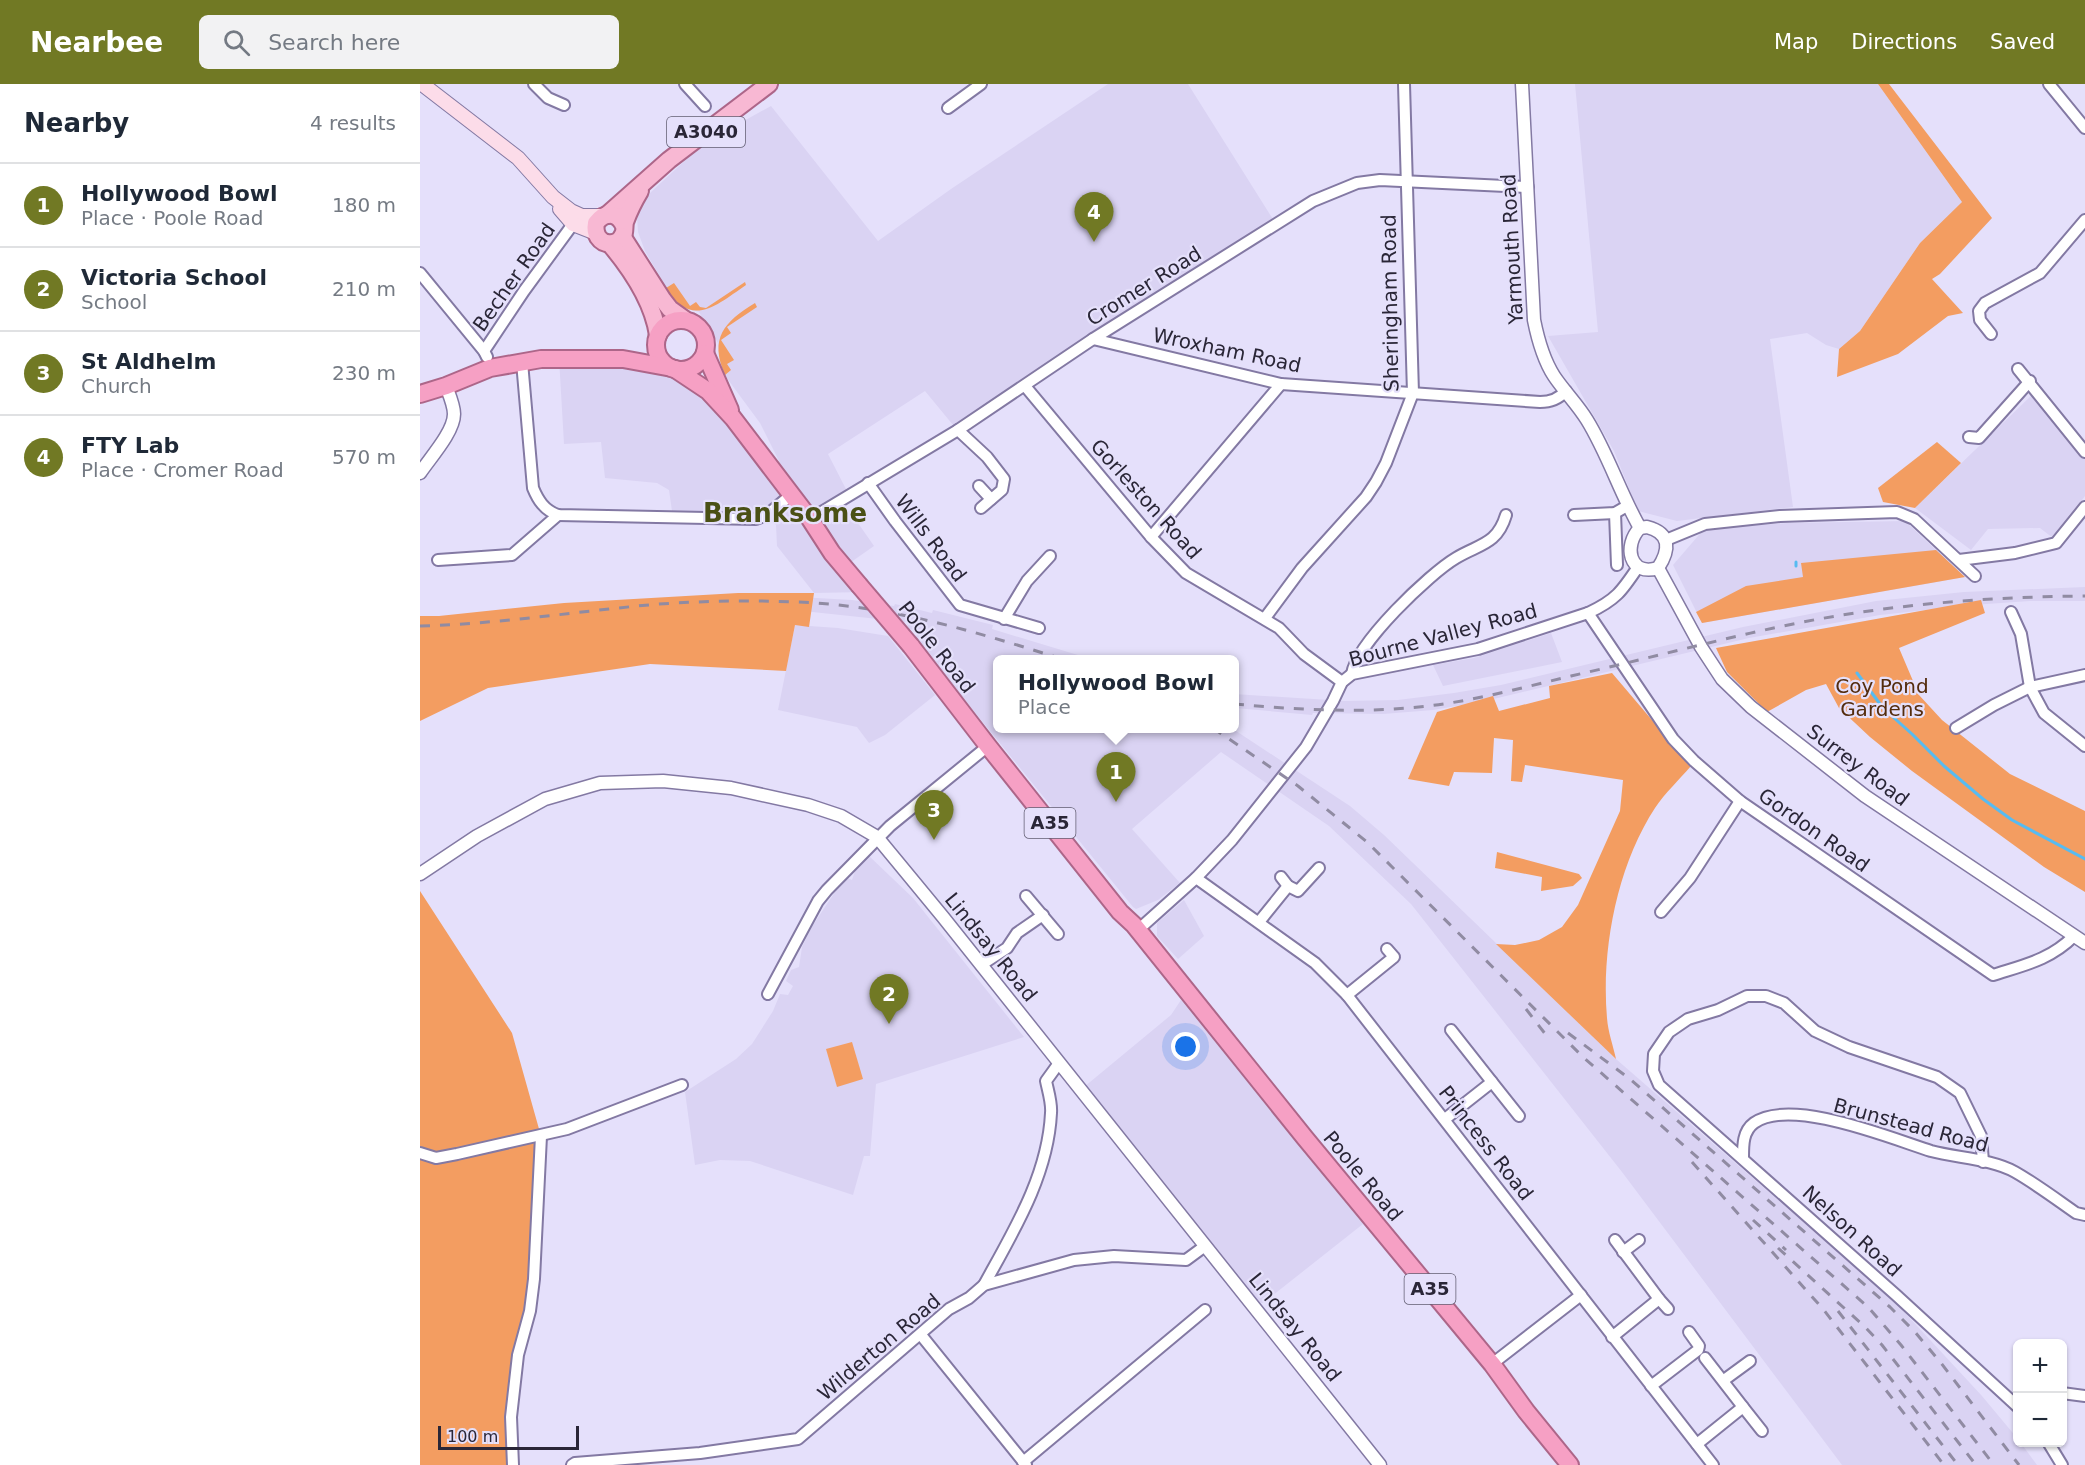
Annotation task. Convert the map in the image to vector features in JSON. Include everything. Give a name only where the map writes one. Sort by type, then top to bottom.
[{"type":"highway","points":[[684,319],[692,322],[703,333],[706,340],[705,353],[697,365],[683,370],[673,368],[658,355],[657,338],[668,323],[684,319]]},
{"type":"highway","name":"A35","points":[[622,359],[637,354],[657,338]]},
{"type":"highway","name":"Poole Road","points":[[705,353],[733,418]]},
{"type":"highway","name":"A35","points":[[420,394],[490,368],[550,358],[622,359],[673,368]]},
{"type":"highway","name":"Poole Road","points":[[673,368],[708,391],[733,418],[810,519],[832,553],[911,646],[988,746],[1318,1154],[1492,1364],[1526,1411],[1570,1465]]},
{"type":"main road","points":[[423,84],[518,158],[553,197],[571,211],[582,216],[616,215],[619,254],[651,309],[657,338]]},
{"type":"main road","name":"A3040","points":[[604,216],[669,160],[769,84]]},
{"type":"main road","name":"A3040","points":[[619,235],[645,182]]},
{"type":"main road","points":[[553,197],[573,224],[596,233]]},
{"type":"main road","points":[[604,216],[596,223],[596,233],[601,241],[619,235]]},
{"type":"main road","points":[[619,235],[663,300],[670,309],[684,319]]},
{"type":"street","points":[[534,84],[548,98],[564,105]]},
{"type":"street","points":[[685,84],[705,106]]},
{"type":"street","points":[[948,108],[981,84]]},
{"type":"street","name":"Sheringham Road","points":[[1265,618],[1302,568],[1366,497],[1376,482],[1386,463],[1413,393],[1404,84]]},
{"type":"street","name":"Yarmouth Road","points":[[1522,84],[1534,320],[1542,353],[1554,376],[1587,420],[1640,528]]},
{"type":"street","points":[[2049,84],[2085,128]]},
{"type":"street","name":"Cromer Road","points":[[810,519],[958,430],[1093,339],[1313,201],[1357,183],[1380,180],[1528,187]]},
{"type":"street","points":[[1991,334],[1980,320],[1979,311],[1985,303],[2040,273],[2085,220]]},
{"type":"street","name":"Becher Road","points":[[484,351],[573,224]]},
{"type":"street","points":[[420,273],[484,351],[490,368]]},
{"type":"street","name":"Wroxham Road","points":[[1093,339],[1281,384],[1548,402],[1558,399],[1566,391]]},
{"type":"street","points":[[522,362],[533,488],[545,508],[558,515],[756,519],[767,514],[791,495]]},
{"type":"street","points":[[2018,369],[2085,452]]},
{"type":"street","points":[[1969,437],[1979,438],[2030,381]]},
{"type":"street","points":[[1150,537],[1281,384]]},
{"type":"street","points":[[420,473],[453,422],[453,409],[446,386]]},
{"type":"street","name":"Gorleston Road","points":[[1025,386],[1150,537],[1186,573],[1265,618],[1288,636],[1312,661],[1342,681]]},
{"type":"street","points":[[958,430],[987,457],[1004,479],[1002,490],[981,508]]},
{"type":"street","name":"Wills Road","points":[[868,483],[960,605],[1039,628]]},
{"type":"street","points":[[979,486],[991,499]]},
{"type":"street","points":[[1574,515],[1615,513],[1628,506]]},
{"type":"street","points":[[1959,561],[2015,553],[2055,543],[2085,507]]},
{"type":"street","points":[[1666,540],[1705,524],[1780,516],[1898,512],[1914,519],[1975,576]]},
{"type":"street","points":[[1615,513],[1617,565]]},
{"type":"street","points":[[438,561],[512,555],[558,515]]},
{"type":"street","points":[[1352,674],[1353,666],[1373,636],[1405,599],[1455,558],[1496,537],[1506,515]]},
{"type":"street","points":[[1640,528],[1655,529],[1666,540],[1666,554],[1658,568],[1645,570],[1638,567],[1632,560],[1630,551],[1633,536],[1640,528]]},
{"type":"street","points":[[1004,619],[1027,581],[1050,556]]},
{"type":"street","name":"Bourne Valley Road","points":[[1132,923],[1166,904],[1196,878],[1232,840],[1306,747],[1334,701],[1342,681],[1352,674],[1478,649],[1588,613],[1605,606],[1619,595],[1638,567]]},
{"type":"street","name":"Surrey Road","points":[[1658,568],[1701,647],[1722,679],[1751,707],[1865,796],[2080,940]]},
{"type":"street","points":[[2011,612],[2021,634],[2030,687],[2044,713],[2085,746]]},
{"type":"street","name":"Gordon Road","points":[[1588,613],[1673,739],[1694,761],[1740,801],[1993,975],[2046,958],[2080,940]]},
{"type":"street","points":[[1956,728],[2030,687],[2085,675]]},
{"type":"street","points":[[768,994],[818,901],[877,837],[988,746]]},
{"type":"street","name":"Lindsay Road","points":[[420,874],[477,836],[545,799],[600,783],[663,781],[730,788],[824,809],[850,820],[877,837],[1380,1465]]},
{"type":"street","points":[[1661,912],[1690,878],[1740,801]]},
{"type":"street","points":[[1259,922],[1285,882],[1298,891],[1319,868]]},
{"type":"street","name":"Princess Road","points":[[1196,878],[1315,963],[1347,995],[1713,1465]]},
{"type":"street","points":[[1026,896],[1058,934]]},
{"type":"street","points":[[981,965],[1007,948],[1017,933],[1043,915]]},
{"type":"street","points":[[1347,995],[1391,953],[1402,966]]},
{"type":"street","name":"Nelson Road","points":[[1983,1162],[1981,1136],[1960,1093],[1937,1077],[1849,1047],[1815,1031],[1784,1003],[1766,996],[1747,996],[1718,1010],[1688,1019],[1669,1032],[1654,1054],[1653,1071],[1659,1084],[1743,1157],[2013,1402]]},
{"type":"street","points":[[1451,1030],[1519,1116]]},
{"type":"street","points":[[984,1285],[1036,1182],[1052,1112],[1046,1081],[1059,1063]]},
{"type":"street","points":[[1445,1119],[1492,1082]]},
{"type":"street","points":[[420,1153],[436,1158],[541,1136],[668,1093],[682,1085]]},
{"type":"street","name":"Brunstead Road","points":[[1743,1157],[1744,1139],[1752,1124],[1771,1116],[1793,1114],[1854,1126],[1933,1152],[1983,1162],[2013,1171],[2076,1213],[2085,1215]]},
{"type":"street","points":[[513,1465],[511,1417],[518,1355],[530,1311],[541,1136]]},
{"type":"street","points":[[1615,1240],[1668,1309]]},
{"type":"street","points":[[1623,1252],[1639,1240]]},
{"type":"street","name":"Wilderton Road","points":[[572,1465],[724,1450],[798,1439],[949,1309],[969,1298],[984,1285],[1074,1260],[1114,1256],[1186,1260],[1205,1246]]},
{"type":"street","points":[[1492,1364],[1581,1295]]},
{"type":"street","points":[[1612,1336],[1659,1299]]},
{"type":"street","points":[[921,1335],[1024,1463],[1205,1310]]},
{"type":"street","points":[[1651,1386],[1698,1350],[1700,1346],[1689,1332]]},
{"type":"street","points":[[1706,1358],[1762,1431]]},
{"type":"street","points":[[1724,1380],[1750,1361]]},
{"type":"street","points":[[2067,1394],[2085,1396]]},
{"type":"street","points":[[1697,1444],[1743,1407]]},
{"type":"street","points":[[2051,1447],[2062,1465]]},
{"type":"shaded area","points":[[1108,84],[1188,84],[1276,224],[953,425],[925,391],[828,454],[849,495],[842,500],[874,546],[844,567],[865,592],[814,593],[777,546],[776,525],[767,515],[673,518],[669,490],[657,483],[605,478],[601,442],[564,444],[559,358],[578,358],[690,379],[770,467],[779,461],[760,423],[726,377],[719,360],[718,343],[699,312],[685,308],[673,299],[645,251],[638,232],[637,217],[644,200],[704,143],[771,106],[878,241]]},
{"type":"shaded area","points":[[1575,84],[1878,84],[1962,202],[1920,243],[1860,331],[1839,349],[1826,345],[1807,333],[1770,339],[1793,507],[1677,521],[1638,511],[1614,451],[1548,336],[1598,332]]},
{"type":"shaded area","points":[[2034,393],[2085,459],[2085,496],[2053,538],[2040,528],[1988,529],[1971,550],[1915,508]]},
{"type":"shaded area","points":[[1905,521],[1965,577],[1702,623],[1673,565],[1704,529],[1788,523]]},
{"type":"shaded area","points":[[2085,587],[2085,601],[2030,601],[1880,615],[1749,638],[1485,701],[1433,710],[1383,714],[1313,713],[1312,715],[1239,708],[1239,694],[1345,701],[1398,700],[1454,693],[1501,685],[1743,627],[1876,601],[1964,592]]},
{"type":"shaded area","points":[[799,597],[852,600],[894,606],[895,604],[932,613],[933,610],[993,625],[992,629],[1078,655],[993,655],[993,733],[1239,733],[1350,806],[1384,835],[1616,1059],[1894,1301],[1982,1396],[2013,1433],[2013,1447],[2024,1447],[2037,1465],[1842,1465],[1622,1172],[1411,904],[1329,826],[1221,752],[1132,829],[1180,883],[1158,900],[1136,909],[916,640],[917,631],[909,629],[906,622],[803,611],[420,623]]},
{"type":"shaded area","points":[[795,625],[838,628],[888,636],[935,695],[885,735],[869,743],[857,727],[778,710]]},
{"type":"shaded area","points":[[1551,633],[1562,662],[1443,686],[1433,665],[1474,658]]},
{"type":"shaded area","points":[[868,855],[913,898],[1024,1037],[876,1084],[870,1156],[864,1156],[853,1195],[750,1161],[720,1160],[695,1165],[685,1092],[736,1059],[752,1044],[773,1011],[780,994],[788,995],[793,986],[786,981],[791,970],[799,967],[802,947],[811,928],[845,877],[852,880],[856,868]]},
{"type":"shaded area","points":[[1184,900],[1204,936],[1178,959],[1157,936],[1157,923]]},
{"type":"shaded area","points":[[1181,1000],[1363,1224],[1263,1303],[1254,1302],[1084,1087],[1171,1015]]},
{"type":"green space","points":[[1878,84],[1889,84],[1992,218],[1940,274],[1932,279],[1963,313],[1948,316],[1898,354],[1837,377],[1839,349],[1860,331],[1920,243],[1962,202]]},
{"type":"green space","points":[[745,282],[746,285],[715,305],[705,309],[695,311],[675,301],[666,288],[674,283],[690,306],[696,302],[700,307],[706,308]]},
{"type":"green space","points":[[755,303],[757,307],[727,327],[731,333],[721,340],[734,360],[727,364],[731,370],[725,375],[719,351],[722,332],[735,317]]},
{"type":"green space","points":[[1937,442],[1961,463],[1915,508],[1883,502],[1878,488]]},
{"type":"green space","points":[[1936,550],[1965,577],[1702,623],[1696,612],[1746,586],[1803,577],[1801,563]]},
{"type":"green space","points":[[738,593],[814,593],[809,627],[795,625],[786,671],[650,664],[488,688],[420,721],[420,616],[564,603]]},
{"type":"green space","name":"Coy Pond Gardens","points":[[1981,600],[1985,613],[1899,648],[1919,695],[1942,720],[2010,774],[2085,811],[2085,892],[2044,867],[1912,771],[1839,708],[1826,684],[1806,690],[1767,712],[1727,672],[1716,648]]},
{"type":"green space","points":[[1612,673],[1691,766],[1659,802],[1642,831],[1631,856],[1614,909],[1606,992],[1609,1033],[1616,1059],[1496,944],[1515,945],[1539,940],[1562,927],[1578,905],[1620,811],[1623,780],[1525,765],[1522,782],[1511,781],[1513,740],[1494,738],[1492,773],[1454,772],[1449,786],[1408,779],[1437,712],[1493,696],[1499,711],[1550,698],[1549,686]]},
{"type":"green space","points":[[1497,852],[1579,874],[1582,878],[1573,886],[1541,891],[1542,877],[1495,868]]},
{"type":"green space","points":[[420,891],[512,1033],[541,1136],[534,1279],[518,1355],[513,1465],[420,1465]]},
{"type":"green space","points":[[852,1042],[863,1079],[837,1087],[826,1049]]},
{"type":"waterway","points":[[1857,673],[1883,708],[1944,766],[1983,799],[2012,820],[2085,859]]},
{"type":"railway","points":[[1239,704],[1342,710],[1428,706],[1490,695],[1730,638],[1821,619],[1933,604],[2009,598],[2085,596]]},
{"type":"railway","points":[[420,626],[510,620],[659,604],[728,601],[796,602],[831,604],[899,614],[966,630],[1048,655]]},
{"type":"railway","points":[[1220,733],[1298,786],[1367,842],[1583,1057],[1868,1307],[1901,1345],[1994,1465]]},
{"type":"railway","points":[[1526,1009],[1546,1035]]},
{"type":"railway","points":[[1568,1033],[1630,1079],[1890,1307],[1941,1363],[2019,1465]]},
{"type":"railway","points":[[1692,1162],[1823,1309],[1944,1465]]},
{"type":"railway","points":[[1753,1220],[1786,1250]]},
{"type":"railway","points":[[1778,1248],[1882,1345],[1976,1465]]},
{"type":"railway","points":[[1838,1311],[1958,1465]]},
{"type":"place","name":"FTY Lab","points":[[1094,242]]},
{"type":"place","name":"Hollywood Bowl","points":[[1116,802]]},
{"type":"place","name":"St Aldhelm","points":[[934,840]]},
{"type":"place","name":"Victoria School","points":[[889,1024]]},
{"type":"district","name":"Branksome","points":[[785,513]]}]
